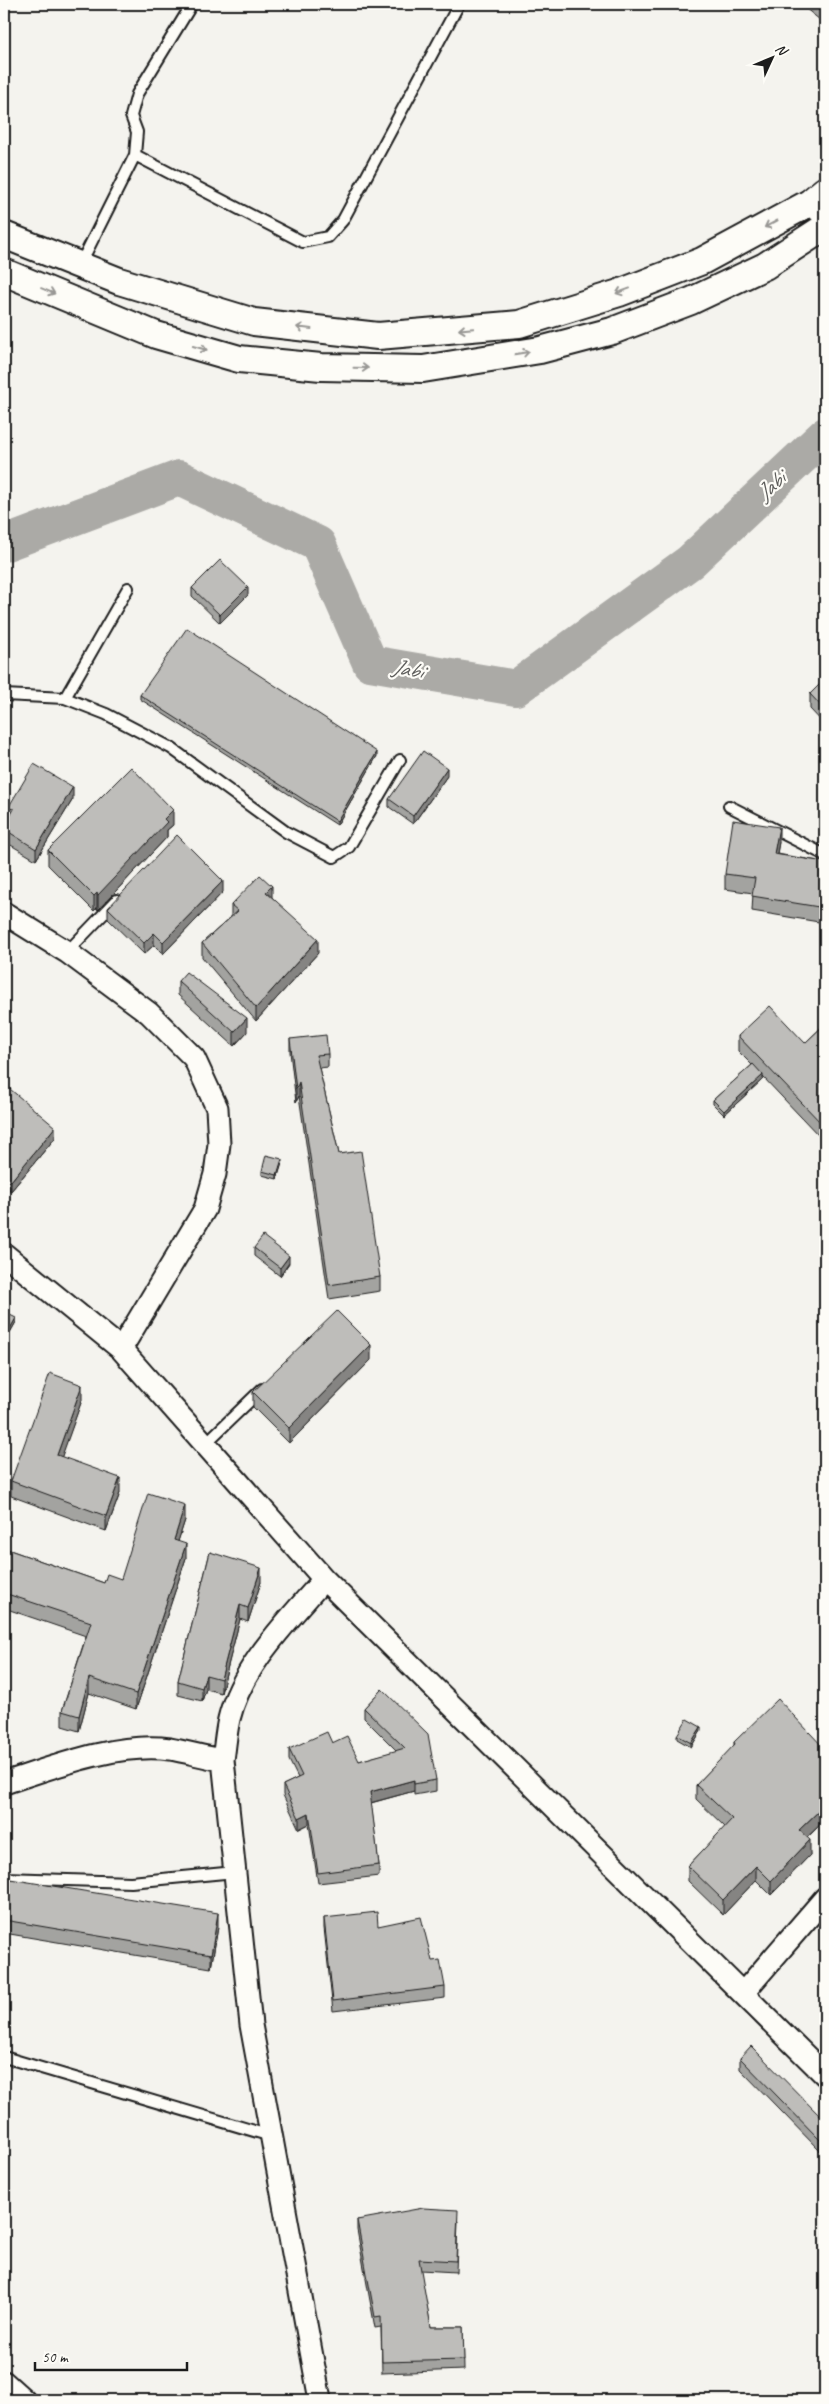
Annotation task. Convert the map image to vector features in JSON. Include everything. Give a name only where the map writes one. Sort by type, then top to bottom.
[{"type":"street","points":[[4,235],[119,282],[254,322],[378,336],[519,324],[619,293],[702,260],[821,201]]},
{"type":"street","points":[[4,272],[156,335],[239,359],[321,367],[423,369],[540,350],[612,331],[691,301],[765,266],[825,227]]},
{"type":"street","points":[[4,913],[67,952],[149,1013],[194,1058],[218,1108],[219,1144],[215,1174],[204,1209],[121,1349]]},
{"type":"street","points":[[4,1254],[121,1349],[324,1579],[825,2075]]},
{"type":"street","points":[[320,2400],[251,2025],[223,1760],[230,1717],[247,1677],[264,1647],[324,1579]]},
{"type":"street","points":[[4,1783],[118,1750],[168,1749],[223,1760]]},
{"type":"street","points":[[743,1993],[825,1898]]},
{"type":"street","points":[[4,2382],[24,2400]]},
{"type":"lane","points":[[80,266],[135,155],[137,132],[131,116],[136,94],[192,4]]},
{"type":"lane","points":[[135,155],[304,242],[328,237],[343,220],[459,4]]},
{"type":"lane","points":[[65,698],[128,588]]},
{"type":"lane","points":[[4,695],[65,698],[106,714],[171,748],[286,832],[334,857],[349,848],[400,760]]},
{"type":"lane","points":[[729,806],[825,855]]},
{"type":"lane","points":[[67,952],[126,890]]},
{"type":"lane","points":[[204,1445],[273,1378]]},
{"type":"lane","points":[[4,1878],[131,1882],[235,1872]]},
{"type":"lane","points":[[4,2057],[271,2136]]},
{"type":"building","points":[[818,4],[825,4],[825,9]]},
{"type":"building","points":[[220,560],[248,587],[220,615],[192,588]]},
{"type":"building","points":[[187,628],[377,752],[337,821],[140,695]]},
{"type":"building","points":[[825,679],[825,710],[810,694]]},
{"type":"building","points":[[423,751],[447,768],[413,816],[389,799]]},
{"type":"building","points":[[34,764],[73,787],[36,849],[4,829],[14,809],[8,808]]},
{"type":"building","points":[[131,767],[173,810],[164,819],[167,822],[98,895],[97,893],[94,896],[48,850]]},
{"type":"building","points":[[733,820],[779,827],[774,854],[825,862],[825,908],[752,896],[755,878],[725,874]]},
{"type":"building","points":[[177,835],[223,881],[163,942],[154,933],[144,943],[108,908]]},
{"type":"building","points":[[260,875],[272,886],[266,892],[318,939],[256,1008],[202,943],[238,911],[231,905]]},
{"type":"building","points":[[186,972],[247,1018],[234,1032],[178,981]]},
{"type":"building","points":[[770,1006],[805,1043],[825,1024],[825,1134],[820,1128],[823,1125],[738,1036]]},
{"type":"building","points":[[326,1035],[328,1054],[316,1055],[339,1154],[361,1151],[380,1277],[329,1285],[299,1082],[296,1089],[290,1039]]},
{"type":"building","points":[[753,1064],[763,1075],[724,1111],[713,1100]]},
{"type":"building","points":[[4,1084],[55,1127],[11,1181],[4,1175]]},
{"type":"building","points":[[266,1155],[282,1159],[277,1175],[262,1171]]},
{"type":"building","points":[[263,1236],[289,1256],[280,1268],[254,1248]]},
{"type":"building","points":[[337,1311],[371,1345],[289,1428],[253,1392]]},
{"type":"building","points":[[4,1312],[16,1318],[8,1332],[4,1330]]},
{"type":"building","points":[[50,1373],[82,1385],[57,1455],[120,1478],[106,1516],[11,1481]]},
{"type":"building","points":[[148,1493],[185,1505],[174,1540],[186,1544],[136,1694],[89,1678],[79,1716],[62,1711],[91,1622],[4,1593],[4,1548],[104,1583],[107,1574],[121,1579]]},
{"type":"building","points":[[210,1552],[261,1568],[248,1608],[240,1605],[221,1679],[206,1675],[202,1688],[178,1681]]},
{"type":"building","points":[[382,1689],[428,1734],[436,1780],[414,1784],[414,1780],[370,1792],[379,1865],[318,1873],[309,1813],[299,1818],[283,1785],[302,1776],[289,1749],[327,1732],[332,1743],[347,1736],[359,1761],[405,1748],[364,1708]]},
{"type":"building","points":[[778,1699],[825,1749],[825,1805],[799,1830],[810,1840],[771,1881],[756,1866],[723,1900],[688,1866],[732,1819],[696,1785],[735,1744],[734,1742]]},
{"type":"building","points":[[687,1719],[701,1727],[691,1743],[677,1735]]},
{"type":"building","points":[[4,1878],[218,1913],[211,1955],[4,1920]]},
{"type":"building","points":[[377,1912],[378,1926],[421,1917],[432,1961],[440,1960],[445,1987],[333,2001],[324,1918]]},
{"type":"building","points":[[751,2046],[825,2121],[825,2134],[820,2140],[740,2058]]},
{"type":"building","points":[[423,2208],[458,2210],[456,2261],[419,2259],[431,2327],[463,2327],[464,2360],[382,2362],[381,2316],[375,2317],[357,2220]]},
{"type":"waterway","name":"Jabi","points":[[4,544],[179,478],[318,544],[370,663],[516,688],[690,562],[825,435]]}]
